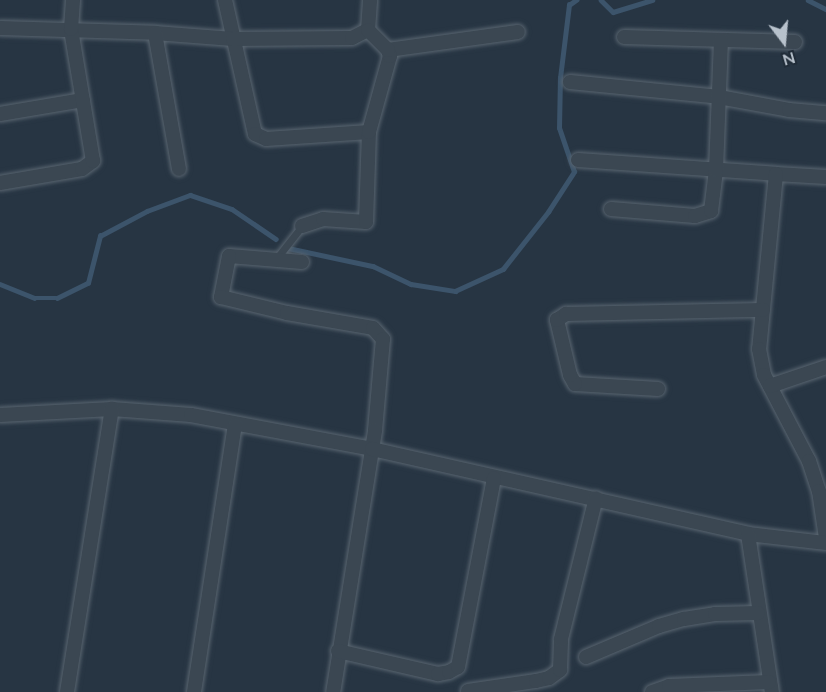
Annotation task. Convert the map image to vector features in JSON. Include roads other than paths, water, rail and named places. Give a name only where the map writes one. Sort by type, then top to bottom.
[{"type":"street","points":[[0,183],[89,166],[93,161],[71,29],[72,0]]},
{"type":"street","points":[[225,0],[255,134],[266,139],[369,132]]},
{"type":"street","points":[[302,226],[323,219],[366,222],[369,132],[390,63],[388,50],[368,30],[370,0]]},
{"type":"street","points":[[0,28],[71,29],[233,39],[352,38],[368,30]]},
{"type":"street","points":[[388,50],[518,32]]},
{"type":"street","points":[[154,33],[179,169]]},
{"type":"street","points":[[624,37],[795,42]]},
{"type":"street","points":[[611,209],[695,216],[706,214],[713,206],[721,40]]},
{"type":"street","points":[[570,82],[719,97],[789,110],[826,113]]},
{"type":"street","points":[[0,114],[83,100]]},
{"type":"street","points":[[578,160],[826,177]]},
{"type":"street","points":[[776,174],[759,349],[764,375],[809,461],[819,491],[826,538]]},
{"type":"street","points":[[302,262],[229,256],[221,297],[287,313],[373,328],[381,334],[383,357],[372,449],[333,692]]},
{"type":"street","points":[[658,389],[575,384],[570,375],[557,320],[566,314],[763,310]]},
{"type":"street","points":[[770,386],[826,367]]},
{"type":"street","points":[[67,692],[112,409]]},
{"type":"street","points":[[0,415],[112,409],[191,415],[372,449],[748,534],[826,543]]},
{"type":"street","points":[[194,692],[235,425]]},
{"type":"street","points":[[494,478],[458,667],[468,691],[536,681],[549,678],[560,670],[561,639],[596,498]]},
{"type":"street","points":[[651,692],[669,686],[770,687],[748,534]]},
{"type":"street","points":[[585,657],[659,626],[684,619],[716,614],[758,614]]},
{"type":"street","points":[[338,651],[438,674],[458,667]]},
{"type":"lane","points":[[276,260],[302,226]]},
{"type":"waterway","points":[[288,248],[373,266],[411,284],[455,291],[503,269],[548,212],[574,172],[559,128],[560,78],[569,5],[576,0]]},
{"type":"waterway","points":[[601,0],[613,12],[652,0]]},
{"type":"waterway","points":[[808,0],[826,9]]},
{"type":"waterway","points":[[0,284],[34,298],[57,298],[88,283],[100,236],[147,211],[190,195],[232,209],[276,239]]}]
